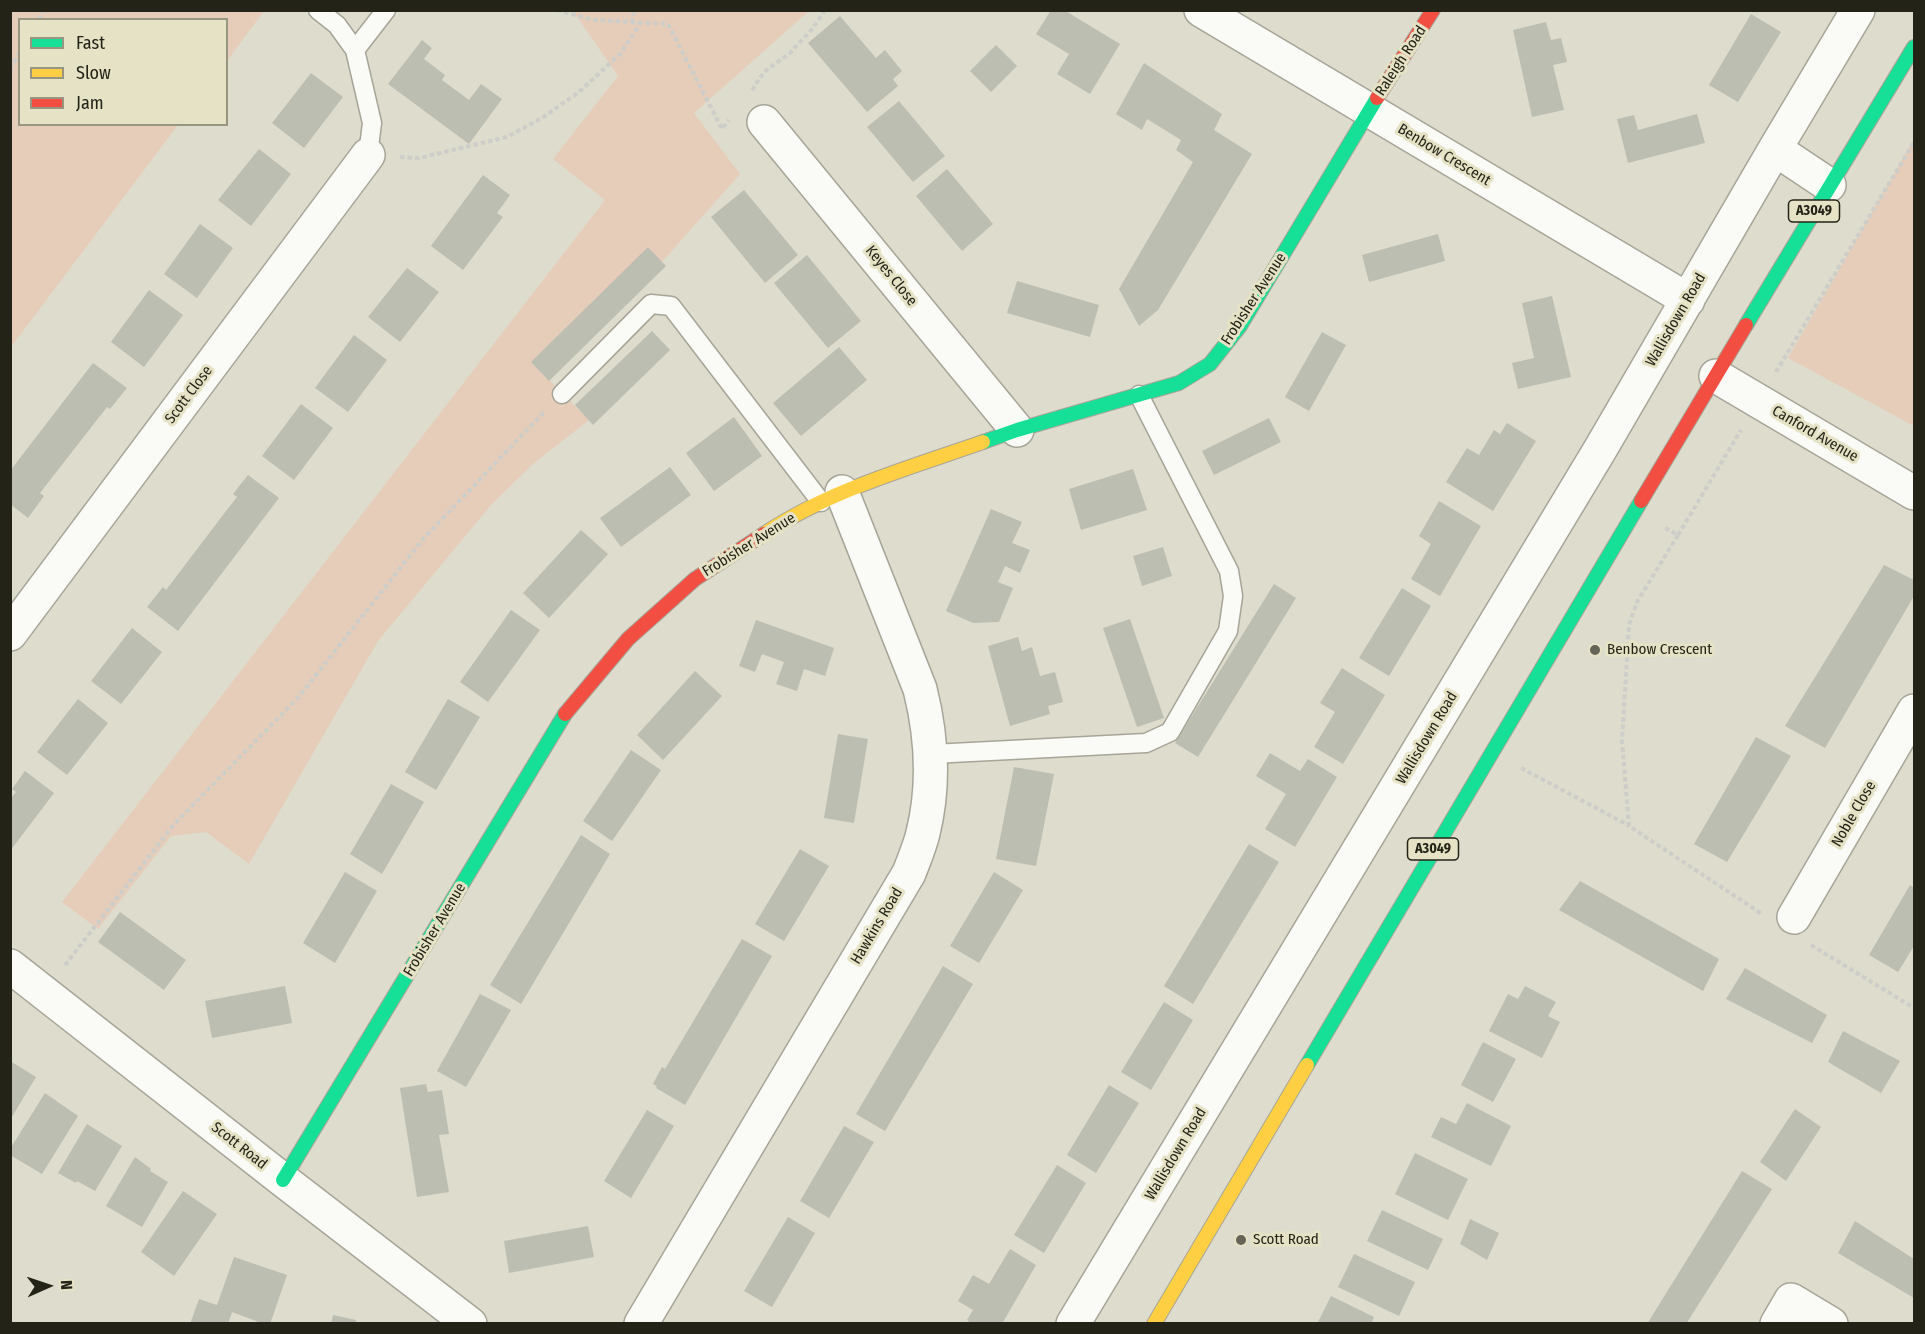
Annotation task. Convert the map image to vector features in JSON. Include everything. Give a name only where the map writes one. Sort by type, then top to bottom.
[{"type":"street","name":"Benbow Crescent","points":[[1201,10],[1688,300]]},
{"type":"street","name":"Raleigh Road","points":[[1368,111],[1433,10]]},
{"type":"street","name":"Wallisdown Road","points":[[1073,1323],[1601,448],[1858,10]]},
{"type":"street","name":"A3049","points":[[1154,1323],[1491,752],[1829,185],[1914,47]]},
{"type":"street","name":"Keyes Close","points":[[755,111],[1017,430]]},
{"type":"street","name":"Frobisher Avenue","points":[[283,1180],[563,717],[628,639],[695,579],[777,525],[832,497],[1017,430],[1179,383],[1210,364],[1240,326],[1368,111]]},
{"type":"street","points":[[1775,149],[1829,185]]},
{"type":"street","name":"Scott Close","points":[[10,634],[368,155]]},
{"type":"street","name":"Canford Avenue","points":[[1716,376],[1914,493]]},
{"type":"street","name":"Hawkins Road","points":[[640,1323],[909,873],[923,834],[931,792],[932,754],[920,689],[832,497]]},
{"type":"street","name":"Noble Close","points":[[1790,926],[1914,711]]},
{"type":"street","name":"Scott Road","points":[[10,966],[470,1323]]},
{"type":"street","points":[[1777,1323],[1791,1300],[1831,1323]]},
{"type":"lane","points":[[318,10],[337,25],[355,50],[372,123],[368,155]]},
{"type":"lane","points":[[355,50],[386,10]]},
{"type":"lane","points":[[562,393],[651,304],[671,306],[832,497]]},
{"type":"lane","points":[[932,754],[1146,743],[1170,732],[1228,631],[1233,596],[1229,571],[1139,394]]},
{"type":"path","points":[[557,10],[594,20],[668,24],[722,129],[732,115]]},
{"type":"path","points":[[632,23],[634,10]]},
{"type":"path","points":[[755,111],[764,72],[790,53],[813,28],[825,10]]},
{"type":"path","points":[[368,155],[419,158],[507,137],[542,118],[579,92],[620,54],[640,24]]},
{"type":"path","points":[[10,69],[18,55]]},
{"type":"path","points":[[1629,826],[1622,741],[1629,625],[1637,602],[1914,142]]},
{"type":"path","points":[[44,991],[175,823],[298,698],[423,539],[562,393]]},
{"type":"path","points":[[1636,512],[1678,535]]},
{"type":"path","points":[[1491,752],[1629,826],[1790,926],[1914,1008]]},
{"type":"shaded area","points":[[11,10],[264,11],[228,60],[228,18],[18,18],[18,126],[177,126],[11,347]]},
{"type":"shaded area","points":[[573,11],[809,11],[694,113],[740,174],[662,262],[532,363],[589,420],[533,464],[491,505],[378,641],[249,864],[206,832],[171,836],[98,929],[62,902],[605,200],[553,159],[618,76]]},
{"type":"shaded area","points":[[1914,139],[1914,426],[1788,358]]},
{"type":"building","points":[[1051,10],[1064,10],[1120,44],[1090,94],[1057,74],[1069,54],[1036,34]]},
{"type":"building","points":[[1751,14],[1781,32],[1738,102],[1709,85]]},
{"type":"building","points":[[840,16],[876,58],[885,50],[902,71],[893,79],[898,86],[867,112],[808,43]]},
{"type":"building","points":[[1546,22],[1551,40],[1561,38],[1567,62],[1553,65],[1564,110],[1532,117],[1513,30]]},
{"type":"building","points":[[422,40],[432,48],[424,59],[445,75],[442,80],[469,100],[481,84],[502,99],[469,144],[388,84]]},
{"type":"building","points":[[996,45],[1017,66],[991,92],[970,71]]},
{"type":"building","points":[[1144,63],[1222,114],[1214,130],[1252,154],[1158,310],[1139,326],[1119,289],[1193,162],[1176,150],[1181,140],[1147,119],[1142,130],[1116,114]]},
{"type":"building","points":[[311,73],[343,97],[304,148],[272,123]]},
{"type":"building","points":[[899,101],[945,156],[913,182],[867,127]]},
{"type":"building","points":[[1697,114],[1705,143],[1628,163],[1617,119],[1634,115],[1638,130]]},
{"type":"building","points":[[259,149],[291,174],[251,226],[218,200]]},
{"type":"building","points":[[947,169],[993,224],[962,251],[916,196]]},
{"type":"building","points":[[483,175],[510,195],[497,213],[503,217],[463,270],[431,246]]},
{"type":"building","points":[[744,190],[798,255],[765,283],[711,217]]},
{"type":"building","points":[[200,224],[233,248],[197,298],[164,274]]},
{"type":"building","points":[[1438,234],[1445,261],[1369,282],[1362,255]]},
{"type":"building","points":[[648,247],[666,266],[549,381],[531,362]]},
{"type":"building","points":[[807,255],[861,321],[828,348],[774,283]]},
{"type":"building","points":[[407,268],[439,292],[400,342],[368,317]]},
{"type":"building","points":[[1017,281],[1099,305],[1090,337],[1007,313]]},
{"type":"building","points":[[149,290],[183,315],[144,367],[111,342]]},
{"type":"building","points":[[1552,296],[1571,377],[1518,389],[1512,363],[1534,358],[1522,303]]},
{"type":"building","points":[[652,331],[670,350],[593,425],[575,405]]},
{"type":"building","points":[[1322,332],[1346,345],[1309,411],[1285,397]]},
{"type":"building","points":[[354,335],[387,360],[348,412],[315,388]]},
{"type":"building","points":[[839,347],[867,380],[801,436],[773,403]]},
{"type":"building","points":[[93,363],[127,388],[110,409],[107,407],[40,493],[44,496],[28,518],[10,504],[10,471]]},
{"type":"building","points":[[301,404],[333,428],[294,480],[262,456]]},
{"type":"building","points":[[734,417],[762,456],[714,491],[686,453]]},
{"type":"building","points":[[1269,418],[1281,442],[1214,475],[1202,451]]},
{"type":"building","points":[[1507,423],[1536,441],[1493,511],[1446,482],[1467,448],[1479,455],[1494,430],[1500,434]]},
{"type":"building","points":[[670,467],[691,495],[621,547],[600,518]]},
{"type":"building","points":[[1133,469],[1147,510],[1081,530],[1069,489]]},
{"type":"building","points":[[248,475],[279,498],[178,631],[147,607],[163,587],[166,590],[237,497],[233,494]]},
{"type":"building","points":[[1439,501],[1481,526],[1440,596],[1411,579],[1431,544],[1419,536]]},
{"type":"building","points":[[991,509],[1022,522],[1012,543],[1030,550],[1020,573],[1005,566],[998,582],[1013,588],[999,622],[973,623],[946,611]]},
{"type":"building","points":[[581,530],[608,554],[549,618],[523,593]]},
{"type":"building","points":[[1163,547],[1172,576],[1142,586],[1133,556]]},
{"type":"building","points":[[1884,565],[1914,580],[1914,596],[1825,748],[1785,726]]},
{"type":"building","points":[[1274,584],[1296,598],[1198,757],[1175,743]]},
{"type":"building","points":[[1402,588],[1431,606],[1389,676],[1359,658]]},
{"type":"building","points":[[511,610],[540,630],[488,702],[460,682]]},
{"type":"building","points":[[1130,619],[1164,718],[1137,727],[1103,628]]},
{"type":"building","points":[[756,620],[834,648],[825,676],[804,669],[797,691],[776,684],[784,662],[762,654],[755,672],[739,666]]},
{"type":"building","points":[[132,628],[162,652],[121,704],[91,681]]},
{"type":"building","points":[[1018,637],[1022,651],[1032,647],[1040,676],[1055,672],[1063,702],[1048,706],[1050,714],[1010,726],[988,646]]},
{"type":"building","points":[[1342,668],[1385,695],[1343,764],[1314,747],[1335,712],[1320,703]]},
{"type":"building","points":[[695,671],[722,696],[663,760],[637,735]]},
{"type":"building","points":[[78,699],[108,723],[67,775],[37,752]]},
{"type":"building","points":[[448,699],[480,717],[436,790],[405,772]]},
{"type":"building","points":[[838,734],[868,739],[854,823],[824,818]]},
{"type":"building","points":[[1756,737],[1791,756],[1727,862],[1694,844]]},
{"type":"building","points":[[631,750],[661,770],[612,841],[583,821]]},
{"type":"building","points":[[1270,753],[1300,771],[1308,759],[1337,777],[1295,847],[1265,829],[1286,794],[1256,776]]},
{"type":"building","points":[[1014,767],[1054,774],[1036,866],[996,859]]},
{"type":"building","points":[[25,771],[54,793],[10,851],[10,799],[16,792],[12,789]]},
{"type":"building","points":[[391,784],[424,802],[382,874],[350,854]]},
{"type":"building","points":[[581,835],[610,854],[521,1004],[490,985]]},
{"type":"building","points":[[1249,844],[1279,862],[1193,1004],[1164,986]]},
{"type":"building","points":[[800,849],[829,866],[784,941],[755,924]]},
{"type":"building","points":[[345,872],[377,891],[335,963],[303,943]]},
{"type":"building","points":[[994,872],[1023,890],[979,963],[950,946]]},
{"type":"building","points":[[1580,881],[1719,959],[1703,991],[1559,910]]},
{"type":"building","points":[[1910,885],[1914,888],[1914,946],[1898,972],[1869,955]]},
{"type":"building","points":[[120,912],[186,960],[164,990],[98,942]]},
{"type":"building","points":[[742,939],[772,956],[685,1105],[653,1084],[662,1067],[665,1069]]},
{"type":"building","points":[[943,966],[973,984],[885,1131],[856,1114]]},
{"type":"building","points":[[1745,968],[1827,1015],[1812,1043],[1726,999]]},
{"type":"building","points":[[285,986],[292,1023],[212,1038],[205,1001]]},
{"type":"building","points":[[1525,986],[1556,1002],[1548,1016],[1560,1022],[1542,1058],[1489,1031],[1508,994],[1518,999]]},
{"type":"building","points":[[480,994],[511,1010],[466,1087],[437,1071]]},
{"type":"building","points":[[1164,1002],[1193,1020],[1151,1090],[1121,1072]]},
{"type":"building","points":[[1843,1031],[1900,1061],[1881,1093],[1828,1062]]},
{"type":"building","points":[[1483,1042],[1516,1059],[1493,1102],[1461,1085]]},
{"type":"building","points":[[10,1061],[36,1077],[10,1120]]},
{"type":"building","points":[[426,1084],[428,1092],[442,1090],[449,1134],[439,1135],[449,1192],[417,1197],[400,1088]]},
{"type":"building","points":[[1109,1085],[1139,1103],[1096,1173],[1067,1155]]},
{"type":"building","points":[[45,1093],[78,1116],[42,1174],[10,1155],[10,1149]]},
{"type":"building","points":[[1467,1103],[1511,1126],[1491,1166],[1431,1137],[1441,1117],[1456,1124]]},
{"type":"building","points":[[1795,1109],[1821,1127],[1786,1181],[1760,1162]]},
{"type":"building","points":[[647,1110],[674,1126],[631,1198],[604,1181]]},
{"type":"building","points":[[87,1124],[122,1146],[95,1191],[58,1173]]},
{"type":"building","points":[[844,1126],[874,1142],[829,1218],[800,1201]]},
{"type":"building","points":[[1415,1153],[1468,1179],[1448,1220],[1395,1194]]},
{"type":"building","points":[[135,1157],[151,1169],[150,1171],[168,1182],[142,1227],[106,1206]]},
{"type":"building","points":[[1057,1165],[1086,1183],[1044,1253],[1014,1235]]},
{"type":"building","points":[[1742,1171],[1772,1189],[1686,1324],[1647,1324]]},
{"type":"building","points":[[183,1191],[217,1214],[174,1276],[141,1252]]},
{"type":"building","points":[[1382,1210],[1443,1239],[1428,1270],[1367,1241]]},
{"type":"building","points":[[788,1217],[815,1233],[772,1307],[744,1291]]},
{"type":"building","points":[[1470,1219],[1499,1233],[1487,1260],[1460,1244]]},
{"type":"building","points":[[1855,1221],[1914,1259],[1914,1298],[1838,1253]]},
{"type":"building","points":[[588,1226],[594,1257],[509,1273],[504,1241]]},
{"type":"building","points":[[1010,1249],[1036,1265],[1002,1324],[972,1324],[967,1320],[973,1310],[958,1301],[973,1275],[989,1284]]},
{"type":"building","points":[[1354,1254],[1415,1282],[1399,1316],[1338,1287]]},
{"type":"building","points":[[234,1257],[287,1275],[270,1324],[264,1324],[232,1312],[228,1324],[190,1324],[199,1299],[217,1305]]},
{"type":"building","points":[[1331,1296],[1374,1317],[1371,1324],[1317,1324]]},
{"type":"building","points":[[333,1315],[356,1320],[355,1324],[331,1324]]},
{"type":"traffic: fast","points":[[1746,325],[1914,47]]},
{"type":"traffic: fast","points":[[983,442],[1179,383],[1210,364],[1240,326],[1377,98]]},
{"type":"traffic: fast","points":[[1307,1065],[1641,501]]},
{"type":"traffic: fast","points":[[283,1180],[565,714]]},
{"type":"traffic: slow","points":[[764,534],[789,518],[843,492],[983,442]]},
{"type":"traffic: slow","points":[[1154,1324],[1307,1065]]},
{"type":"traffic: jam","points":[[1377,98],[1433,10]]},
{"type":"traffic: jam","points":[[1641,501],[1746,325]]},
{"type":"traffic: jam","points":[[565,714],[628,639],[695,579],[764,534]]},
{"type":"place","name":"Benbow Crescent","points":[[1595,650]]},
{"type":"place","name":"Scott Road","points":[[1241,1240]]}]
